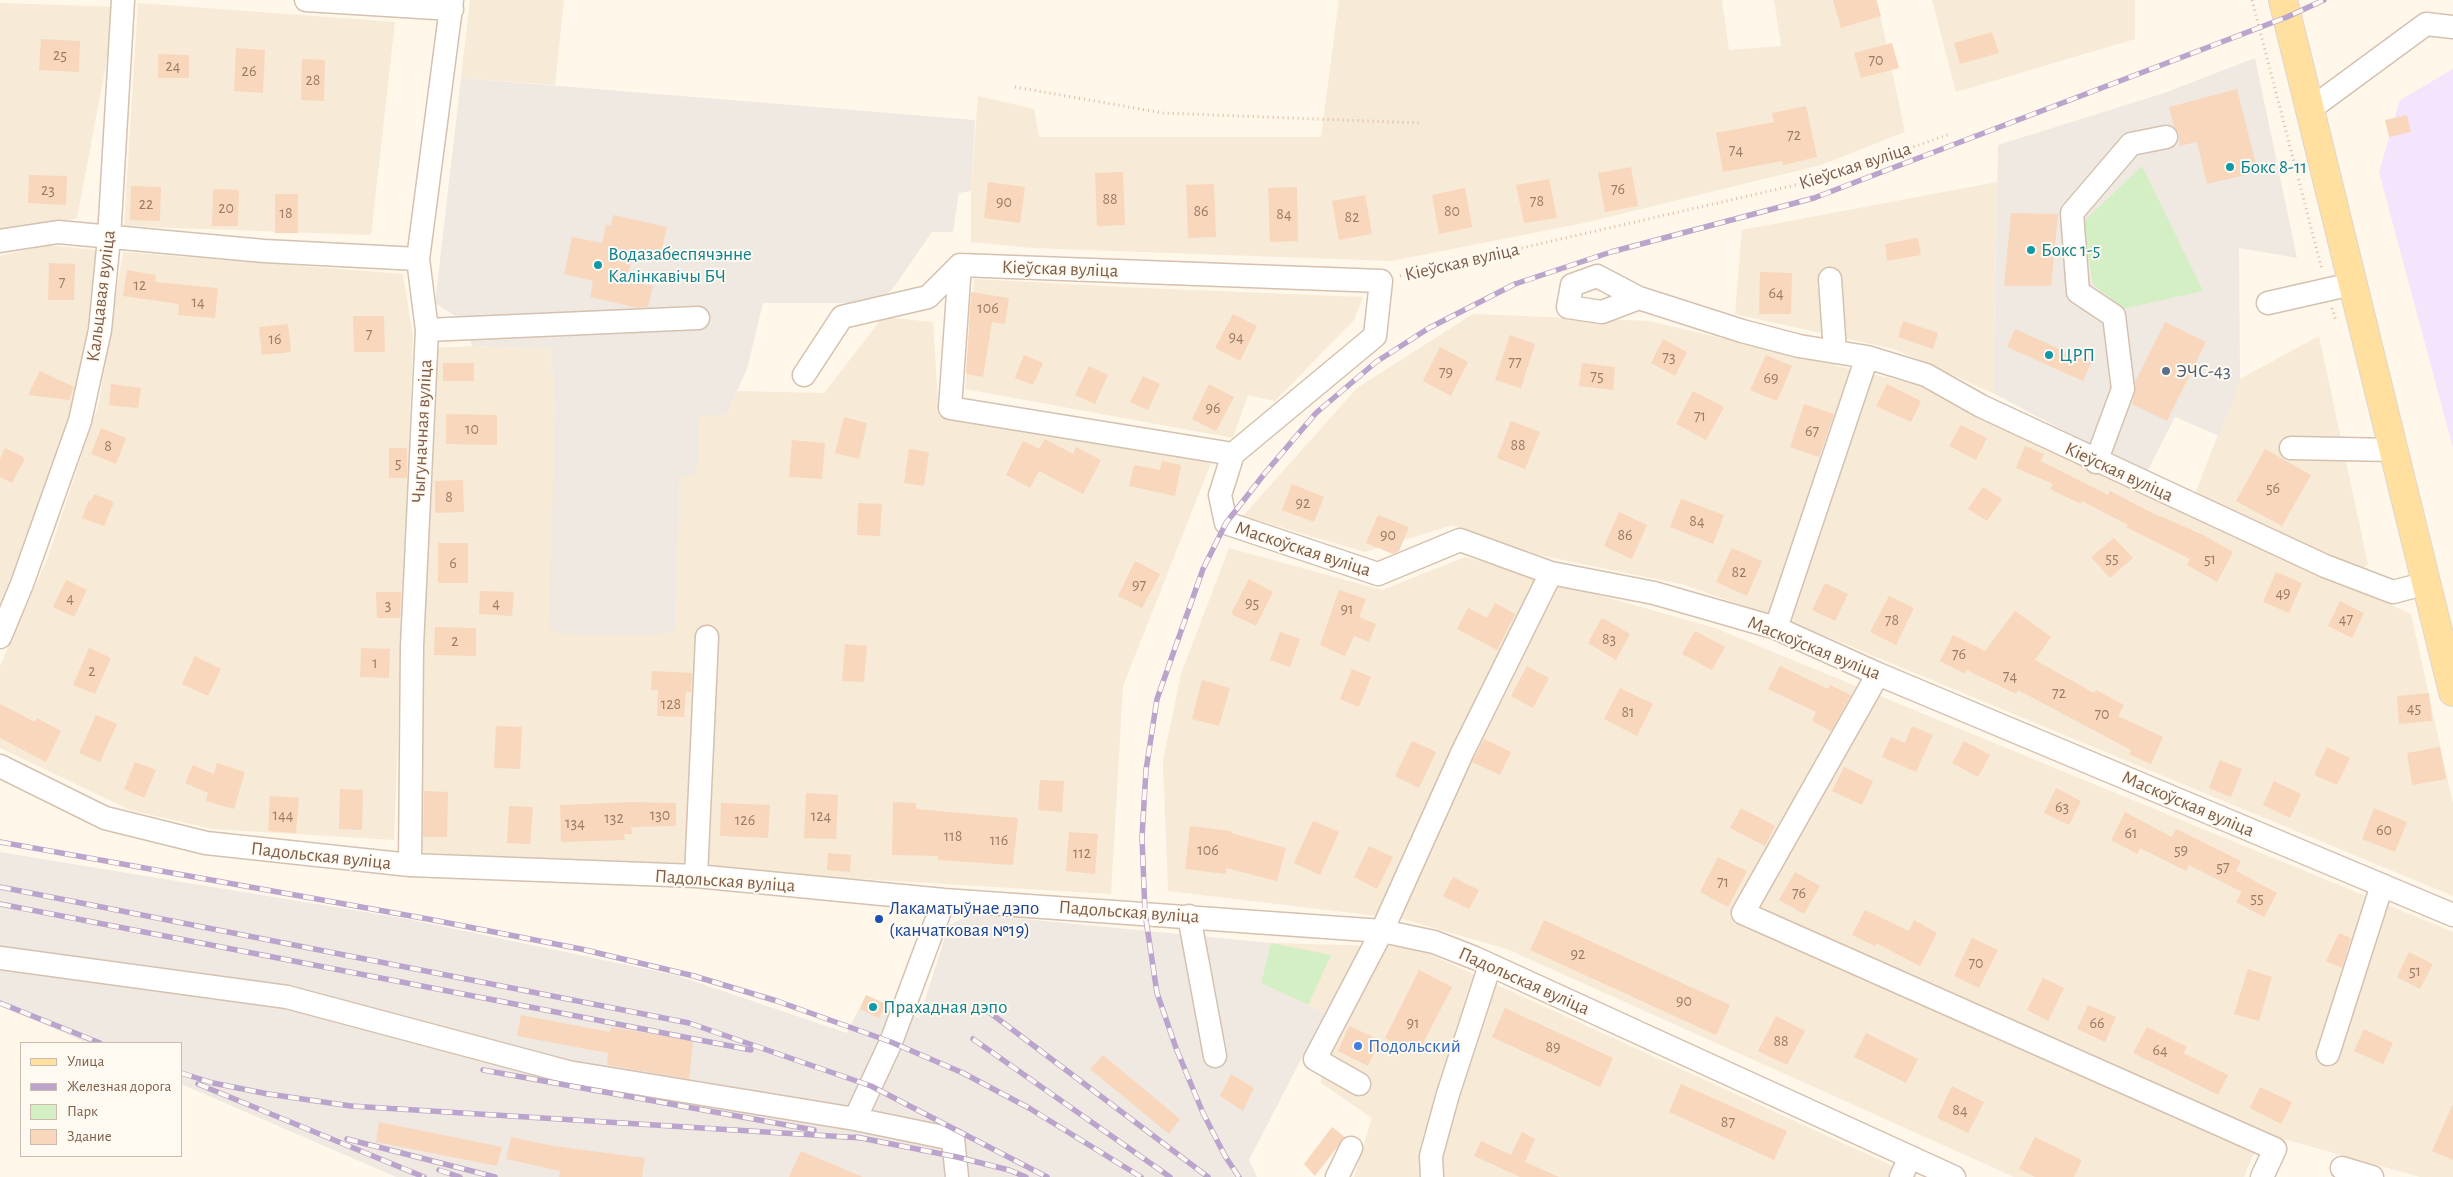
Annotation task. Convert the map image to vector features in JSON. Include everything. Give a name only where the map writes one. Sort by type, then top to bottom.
[{"type":"main road","points":[[2283,0],[2427,583],[2446,634],[2453,692]]},
{"type":"street","name":"Кальцавая вуліца","points":[[0,637],[22,584],[80,421],[100,330],[109,238],[123,0]]},
{"type":"street","points":[[306,0],[452,4]]},
{"type":"street","name":"Чыгуначная вуліца","points":[[410,866],[412,646],[427,330],[418,259],[452,4]]},
{"type":"street","points":[[2309,110],[2426,24],[2453,27]]},
{"type":"street","points":[[2096,462],[2123,389],[2114,316],[2078,292],[2072,213],[2131,144],[2166,137]]},
{"type":"street","points":[[0,241],[58,232],[264,251],[418,259]]},
{"type":"street","points":[[960,265],[950,408],[1232,454],[1375,336],[1381,281]]},
{"type":"street","points":[[804,375],[842,318],[928,298],[960,265]]},
{"type":"street","name":"Кіеўская вуліца","points":[[960,265],[1381,281]]},
{"type":"street","points":[[1830,279],[1835,352]]},
{"type":"street","points":[[2268,303],[2352,284]]},
{"type":"street","name":"Кіеўская вуліца","points":[[1638,298],[1742,331],[1799,346],[1867,357],[1926,375],[1981,406],[2096,462],[2326,566],[2393,592],[2427,583]]},
{"type":"street","points":[[427,330],[698,318]]},
{"type":"street","points":[[1776,628],[1867,357]]},
{"type":"street","points":[[2291,448],[2394,450]]},
{"type":"street","name":"Маскоўская вуліца","points":[[1232,454],[1220,495],[1226,523],[1378,574],[1460,540],[1551,573],[1654,593],[1776,628],[1878,674],[2453,915]]},
{"type":"street","points":[[1359,1084],[1315,1059],[1382,931],[1463,751],[1551,573]]},
{"type":"street","points":[[696,876],[707,637]]},
{"type":"street","points":[[1878,674],[1743,913],[2275,1149],[2262,1177]]},
{"type":"street","name":"Падольская вуліца","points":[[0,766],[104,818],[206,843],[410,866],[696,876],[944,900],[1382,931],[1434,942],[1490,965],[1905,1167],[1954,1177]]},
{"type":"street","points":[[2328,1054],[2382,885]]},
{"type":"street","points":[[855,1119],[892,1042],[944,900]]},
{"type":"street","points":[[1189,916],[1215,1056]]},
{"type":"street","points":[[0,958],[287,997],[568,1072],[855,1119],[953,1139],[958,1177]]},
{"type":"street","points":[[1432,1177],[1431,1156],[1490,965]]},
{"type":"street","points":[[1337,1177],[1351,1148]]},
{"type":"street","points":[[2342,1168],[2372,1177]]},
{"type":"path","points":[[1015,87],[1163,113],[1419,123]]},
{"type":"path","name":"Кіеўская вуліца","points":[[1381,281],[1822,179],[1950,134]]},
{"type":"shaded area","points":[[470,0],[564,0],[555,85],[461,78]]},
{"type":"shaded area","points":[[1339,0],[1722,0],[1729,50],[1781,46],[1774,0],[1877,0],[1905,132],[1821,165],[1584,223],[1391,261],[1033,248],[971,242],[971,191],[978,96],[1034,109],[1039,137],[1321,137]]},
{"type":"shaded area","points":[[1932,0],[2135,0],[2135,39],[1956,92]]},
{"type":"shaded area","points":[[0,3],[117,7],[77,218],[0,237]]},
{"type":"shaded area","points":[[138,3],[395,22],[371,235],[124,226]]},
{"type":"shaded area","name":"ЭЧС-43","points":[[2255,58],[2297,258],[2239,248],[2240,379],[2219,436],[2175,417],[2146,474],[1993,393],[1998,145],[2164,93]]},
{"type":"shaded area","points":[[2453,69],[2453,448],[2379,172],[2400,100]]},
{"type":"shaded area","name":"Водазабеспячэнне Калінкавічы БЧ","points":[[461,78],[975,120],[971,191],[959,193],[953,232],[932,232],[894,287],[877,303],[763,303],[747,369],[726,415],[700,415],[699,464],[692,475],[680,478],[675,628],[666,634],[563,634],[549,627],[555,416],[551,349],[472,346],[466,323],[435,303]]},
{"type":"shaded area","points":[[1997,182],[1993,393],[1894,349],[1735,314],[1742,230]]},
{"type":"shaded area","points":[[47,245],[96,250],[83,382],[0,607],[0,256]]},
{"type":"shaded area","points":[[123,252],[403,274],[413,337],[394,840],[213,829],[130,810],[0,748],[0,666],[48,557],[99,403]]},
{"type":"shaded area","points":[[974,279],[1363,297],[1354,320],[1275,401],[1248,395],[1233,438],[965,389]]},
{"type":"shaded area","points":[[1473,314],[1649,321],[1918,385],[1975,417],[2411,614],[2453,804],[2453,896],[1816,632],[1685,585],[1539,555],[1453,525],[1365,552],[1243,516],[1357,388]]},
{"type":"shaded area","points":[[883,317],[933,322],[939,416],[1211,463],[1123,686],[1111,894],[415,852],[431,348],[472,346],[551,349],[555,416],[675,628],[680,478],[699,464],[700,415],[726,415],[737,391],[824,393]]},
{"type":"shaded area","points":[[2319,336],[2368,564],[2359,572],[2194,496],[2240,379]]},
{"type":"shaded area","points":[[1229,548],[1382,590],[1465,557],[1715,628],[2453,932],[2453,1177],[2420,1177],[2262,1133],[2244,1177],[2014,1177],[1507,949],[1403,919],[1168,891],[1163,761],[1181,674]]},
{"type":"shaded area","points":[[0,852],[407,919],[675,975],[847,1033],[866,995],[919,1018],[949,925],[972,914],[1271,943],[1261,983],[1325,1013],[1249,1160],[1257,1177],[396,1177],[182,1084],[182,1042],[85,1042],[0,1005]]},
{"type":"shaded area","points":[[1271,943],[1414,947],[1917,1177],[1354,1177],[1372,1118],[1321,1083],[1325,1013],[1261,983]]},
{"type":"green space","points":[[2142,166],[2203,291],[2123,309],[2093,284],[2082,223]]},
{"type":"green space","points":[[1271,943],[1331,955],[1308,1005],[1261,983]]},
{"type":"building","points":[[1833,0],[1876,0],[1881,16],[1841,28]]},
{"type":"building","points":[[1992,32],[1999,53],[1960,64],[1954,43]]},
{"type":"building","points":[[41,39],[80,41],[79,72],[39,70]]},
{"type":"building","points":[[1892,43],[1899,68],[1861,78],[1854,53]]},
{"type":"building","points":[[236,48],[265,50],[263,93],[234,91]]},
{"type":"building","points":[[158,54],[189,55],[189,78],[158,78]]},
{"type":"building","points":[[302,59],[325,60],[324,101],[301,100]]},
{"type":"building","points":[[2237,89],[2258,172],[2207,184],[2197,142],[2179,146],[2179,134],[2174,127],[2169,107]]},
{"type":"building","points":[[1806,106],[1817,157],[1783,165],[1782,161],[1723,172],[1716,133],[1774,122],[1772,113]]},
{"type":"building","points":[[2407,115],[2411,132],[2389,137],[2385,120]]},
{"type":"building","points":[[1631,167],[1638,206],[1605,212],[1598,173]]},
{"type":"building","points":[[1123,172],[1125,225],[1097,226],[1095,173]]},
{"type":"building","points":[[29,175],[67,176],[66,205],[28,203]]},
{"type":"building","points":[[1549,179],[1557,218],[1524,223],[1516,185]]},
{"type":"building","points":[[988,182],[1025,187],[1020,223],[984,218]]},
{"type":"building","points":[[1214,184],[1216,237],[1188,238],[1186,185]]},
{"type":"building","points":[[131,186],[161,187],[160,221],[130,220]]},
{"type":"building","points":[[1297,187],[1298,241],[1270,242],[1268,188]]},
{"type":"building","points":[[1465,188],[1472,227],[1439,234],[1432,195]]},
{"type":"building","points":[[213,189],[239,190],[238,226],[212,226]]},
{"type":"building","points":[[275,194],[298,194],[298,233],[275,233]]},
{"type":"building","points":[[1365,195],[1372,234],[1339,240],[1332,201]]},
{"type":"building","name":"Бокс 1-5","points":[[2011,213],[2058,214],[2051,286],[2004,286]]},
{"type":"building","name":"Водазабеспячэнне Калінкавічы БЧ","points":[[613,215],[667,227],[660,257],[633,251],[627,281],[653,286],[648,307],[638,308],[590,297],[593,281],[564,274],[572,237],[602,243],[606,225],[611,226]]},
{"type":"building","points":[[1918,238],[1921,255],[1887,261],[1885,244]]},
{"type":"building","points":[[49,263],[75,264],[74,300],[48,300]]},
{"type":"building","points":[[127,270],[156,275],[155,282],[218,288],[215,318],[178,315],[179,304],[123,296]]},
{"type":"building","points":[[1760,272],[1792,273],[1791,314],[1759,314]]},
{"type":"building","points":[[971,292],[1009,298],[1005,324],[992,322],[983,377],[966,374]]},
{"type":"building","points":[[1233,314],[1257,326],[1240,361],[1215,348]]},
{"type":"building","points":[[353,316],[384,316],[385,352],[354,352]]},
{"type":"building","points":[[1903,321],[1938,333],[1933,349],[1898,337]]},
{"type":"building","name":"ЭЧС-43","points":[[2165,322],[2206,342],[2167,421],[2132,404],[2135,382]]},
{"type":"building","points":[[288,324],[291,352],[262,355],[259,327]]},
{"type":"building","name":"ЦРП","points":[[2015,329],[2091,363],[2083,381],[2007,347]]},
{"type":"building","points":[[1510,335],[1535,344],[1521,388],[1495,380]]},
{"type":"building","points":[[1663,339],[1687,352],[1675,376],[1651,363]]},
{"type":"building","points":[[1440,347],[1468,362],[1451,396],[1423,381]]},
{"type":"building","points":[[1024,355],[1043,363],[1033,385],[1015,378]]},
{"type":"building","points":[[1766,355],[1792,366],[1777,401],[1750,390]]},
{"type":"building","points":[[443,363],[474,363],[474,381],[443,381]]},
{"type":"building","points":[[1582,363],[1615,367],[1613,390],[1579,386]]},
{"type":"building","points":[[1089,366],[1108,375],[1095,404],[1075,395]]},
{"type":"building","points":[[40,371],[74,387],[69,400],[28,395]]},
{"type":"building","points":[[1143,376],[1160,384],[1148,410],[1130,402]]},
{"type":"building","points":[[111,384],[141,388],[138,408],[109,405]]},
{"type":"building","points":[[1209,384],[1234,397],[1216,431],[1192,419]]},
{"type":"building","points":[[1887,384],[1921,401],[1911,422],[1876,406]]},
{"type":"building","points":[[1693,391],[1724,407],[1706,440],[1676,424]]},
{"type":"building","points":[[1804,404],[1834,414],[1819,457],[1790,447]]},
{"type":"building","points":[[446,414],[497,415],[497,445],[446,444]]},
{"type":"building","points":[[844,417],[867,423],[859,459],[835,453]]},
{"type":"building","points":[[1511,421],[1540,432],[1525,469],[1497,458]]},
{"type":"building","points":[[1961,425],[1987,438],[1976,460],[1949,446]]},
{"type":"building","points":[[101,428],[126,438],[116,464],[91,454]]},
{"type":"building","points":[[1045,439],[1073,454],[1076,447],[1101,460],[1083,494],[1039,471],[1030,488],[1006,475],[1023,441],[1039,449]]},
{"type":"building","points":[[792,440],[825,443],[822,479],[789,477]]},
{"type":"building","points":[[2025,446],[2044,454],[2041,461],[2108,495],[2110,491],[2160,517],[2203,535],[2233,552],[2217,582],[2187,565],[2190,559],[2126,527],[2128,525],[2082,501],[2081,504],[2050,489],[2053,484],[2016,468]]},
{"type":"building","points":[[5,448],[25,458],[12,483],[0,477],[0,459]]},
{"type":"building","points":[[389,448],[407,448],[407,478],[389,478]]},
{"type":"building","points":[[909,449],[929,452],[924,486],[904,483]]},
{"type":"building","points":[[2265,449],[2311,475],[2282,526],[2236,501]]},
{"type":"building","points":[[1162,461],[1181,465],[1175,496],[1129,486],[1134,465],[1160,470]]},
{"type":"building","points":[[463,480],[464,512],[435,513],[435,481]]},
{"type":"building","points":[[1292,484],[1324,497],[1314,522],[1282,510]]},
{"type":"building","points":[[1983,487],[2002,499],[1987,521],[1968,509]]},
{"type":"building","points":[[94,494],[114,502],[104,526],[82,518],[89,500],[91,501]]},
{"type":"building","points":[[1681,499],[1724,515],[1713,544],[1670,527]]},
{"type":"building","points":[[858,503],[882,504],[880,536],[857,535]]},
{"type":"building","points":[[1619,512],[1647,525],[1632,559],[1604,546]]},
{"type":"building","points":[[1378,515],[1409,527],[1399,551],[1393,554],[1366,543]]},
{"type":"building","points":[[2114,538],[2133,558],[2110,578],[2091,557]]},
{"type":"building","points":[[438,543],[468,543],[468,583],[438,583]]},
{"type":"building","points":[[1732,548],[1762,561],[1747,596],[1716,582]]},
{"type":"building","points":[[1135,561],[1160,574],[1142,608],[1118,596]]},
{"type":"building","points":[[2276,572],[2302,583],[2289,613],[2263,602]]},
{"type":"building","points":[[1249,579],[1273,592],[1256,626],[1231,614]]},
{"type":"building","points":[[66,580],[87,590],[74,617],[53,607]]},
{"type":"building","points":[[1825,583],[1848,594],[1835,621],[1812,610]]},
{"type":"building","points":[[1339,590],[1366,599],[1359,617],[1376,624],[1369,642],[1354,636],[1345,656],[1320,645]]},
{"type":"building","points":[[480,591],[514,592],[512,616],[479,614]]},
{"type":"building","points":[[376,592],[401,592],[400,618],[377,618]]},
{"type":"building","points":[[1889,596],[1914,608],[1896,645],[1870,632]]},
{"type":"building","points":[[2340,601],[2364,613],[2352,638],[2328,626]]},
{"type":"building","points":[[1495,603],[1515,614],[1497,650],[1457,629],[1468,608],[1487,618]]},
{"type":"building","points":[[2015,611],[2051,637],[2035,660],[2094,693],[2096,690],[2124,705],[2118,716],[2163,737],[2151,764],[2129,754],[2131,750],[2018,690],[2016,694],[1967,670],[1965,674],[1940,661],[1953,635],[1985,651]]},
{"type":"building","points":[[1602,618],[1630,634],[1616,660],[1588,643]]},
{"type":"building","points":[[435,627],[476,628],[476,656],[434,655]]},
{"type":"building","points":[[1695,631],[1725,647],[1712,670],[1682,654]]},
{"type":"building","points":[[1280,632],[1300,639],[1290,667],[1270,660]]},
{"type":"building","points":[[845,644],[867,646],[864,682],[842,681]]},
{"type":"building","points":[[89,648],[111,658],[95,694],[73,685]]},
{"type":"building","points":[[361,648],[390,649],[389,678],[360,677]]},
{"type":"building","points":[[195,656],[221,669],[208,696],[182,684]]},
{"type":"building","points":[[1527,666],[1549,678],[1533,708],[1511,696]]},
{"type":"building","points":[[1780,666],[1828,689],[1830,685],[1851,695],[1831,731],[1812,721],[1816,712],[1768,689]]},
{"type":"building","points":[[1352,669],[1371,677],[1359,707],[1340,699]]},
{"type":"building","points":[[652,671],[692,673],[691,692],[686,691],[684,717],[657,716],[658,690],[651,690]]},
{"type":"building","points":[[1202,680],[1230,688],[1219,726],[1192,719]]},
{"type":"building","points":[[1620,688],[1653,704],[1637,736],[1604,719]]},
{"type":"building","points":[[2429,693],[2432,721],[2399,724],[2397,696]]},
{"type":"building","points":[[0,704],[35,722],[37,718],[61,731],[46,762],[0,738]]},
{"type":"building","points":[[96,715],[117,724],[100,762],[79,753]]},
{"type":"building","points":[[496,726],[522,727],[520,769],[494,768]]},
{"type":"building","points":[[1912,726],[1933,735],[1916,772],[1882,757],[1891,737],[1905,743]]},
{"type":"building","points":[[1484,739],[1511,752],[1500,775],[1472,762]]},
{"type":"building","points":[[1412,741],[1436,752],[1419,788],[1395,776]]},
{"type":"building","points":[[1964,741],[1990,755],[1978,777],[1952,763]]},
{"type":"building","points":[[2327,747],[2350,758],[2337,785],[2314,775]]},
{"type":"building","points":[[2440,747],[2446,779],[2412,785],[2407,753]]},
{"type":"building","points":[[2220,760],[2242,769],[2231,797],[2209,788]]},
{"type":"building","points":[[135,762],[156,770],[144,798],[124,789]]},
{"type":"building","points":[[217,763],[245,772],[234,809],[206,801],[208,793],[185,783],[193,765],[214,774]]},
{"type":"building","points":[[1844,767],[1873,781],[1862,805],[1832,791]]},
{"type":"building","points":[[1040,780],[1064,781],[1062,812],[1038,810]]},
{"type":"building","points":[[2274,781],[2301,794],[2290,818],[2263,805]]},
{"type":"building","points":[[2056,788],[2081,801],[2069,825],[2044,813]]},
{"type":"building","points":[[340,789],[363,790],[362,830],[339,829]]},
{"type":"building","points":[[424,791],[448,792],[447,837],[423,837]]},
{"type":"building","points":[[806,793],[838,795],[836,839],[804,838]]},
{"type":"building","points":[[270,796],[299,798],[296,833],[268,831]]},
{"type":"building","points":[[631,802],[676,803],[676,826],[631,827],[632,834],[624,834],[625,840],[561,842],[560,805]]},
{"type":"building","points":[[893,802],[916,803],[916,809],[1018,818],[1013,865],[938,860],[938,856],[892,855]]},
{"type":"building","points":[[721,803],[770,805],[768,838],[720,836]]},
{"type":"building","points":[[509,806],[533,807],[530,844],[507,843]]},
{"type":"building","points":[[1741,808],[1775,826],[1765,846],[1730,828]]},
{"type":"building","points":[[2374,808],[2407,822],[2395,852],[2362,839]]},
{"type":"building","points":[[2125,812],[2172,837],[2176,829],[2241,861],[2236,871],[2277,893],[2264,917],[2236,902],[2242,892],[2189,865],[2186,871],[2140,848],[2137,854],[2111,840]]},
{"type":"building","points":[[1313,821],[1339,832],[1320,875],[1294,863]]},
{"type":"building","points":[[1190,826],[1231,831],[1231,833],[1286,848],[1277,881],[1226,868],[1226,874],[1185,869]]},
{"type":"building","points":[[1069,832],[1098,834],[1095,874],[1066,871]]},
{"type":"building","points":[[1369,846],[1393,857],[1377,889],[1354,877]]},
{"type":"building","points":[[828,853],[851,855],[850,872],[827,870]]},
{"type":"building","points":[[1718,857],[1747,871],[1728,907],[1700,892]]},
{"type":"building","points":[[1795,872],[1820,886],[1804,914],[1779,900]]},
{"type":"building","points":[[1453,877],[1479,890],[1469,909],[1443,896]]},
{"type":"building","points":[[1865,910],[1909,931],[1914,920],[1937,933],[1920,966],[1876,943],[1875,946],[1852,935]]},
{"type":"building","points":[[1544,920],[1730,1005],[1716,1035],[1530,950]]},
{"type":"building","points":[[2339,933],[2351,938],[2342,968],[2326,961]]},
{"type":"building","points":[[1972,938],[1998,950],[1979,988],[1954,976]]},
{"type":"building","points":[[2409,952],[2433,964],[2420,989],[2397,977]]},
{"type":"building","points":[[2248,969],[2272,977],[2259,1021],[2234,1014]]},
{"type":"building","points":[[1419,970],[1452,987],[1417,1055],[1385,1038]]},
{"type":"building","points":[[2043,978],[2064,988],[2048,1021],[2027,1010]]},
{"type":"building","name":"Прахадная дэпо","points":[[866,995],[886,1004],[879,1018],[860,1009]]},
{"type":"building","points":[[2088,1005],[2116,1017],[2105,1042],[2077,1029]]},
{"type":"building","points":[[1505,1008],[1613,1058],[1600,1087],[1492,1037]]},
{"type":"building","points":[[521,1015],[610,1032],[611,1027],[693,1041],[689,1079],[607,1065],[608,1053],[517,1036]]},
{"type":"building","points":[[1776,1016],[1805,1031],[1787,1065],[1758,1051]]},
{"type":"building","name":"Подольский","points":[[1349,1026],[1380,1040],[1368,1066],[1338,1051]]},
{"type":"building","points":[[2147,1027],[2187,1047],[2183,1053],[2228,1075],[2218,1095],[2133,1053]]},
{"type":"building","points":[[2364,1029],[2393,1043],[2383,1064],[2354,1051]]},
{"type":"building","points":[[1866,1033],[1918,1059],[1906,1083],[1854,1057]]},
{"type":"building","points":[[1103,1055],[1180,1119],[1169,1134],[1090,1069]]},
{"type":"building","points":[[1231,1074],[1254,1088],[1243,1111],[1220,1096]]},
{"type":"building","points":[[1681,1084],[1787,1131],[1774,1160],[1669,1112]]},
{"type":"building","points":[[1952,1086],[1984,1102],[1968,1133],[1937,1118]]},
{"type":"building","points":[[2260,1087],[2292,1102],[2281,1124],[2250,1108]]},
{"type":"building","points":[[2453,1104],[2453,1160],[2432,1151]]},
{"type":"building","points":[[379,1122],[502,1147],[497,1166],[376,1142]]},
{"type":"building","points":[[1332,1127],[1345,1137],[1315,1176],[1304,1164]]},
{"type":"building","points":[[1522,1132],[1535,1139],[1525,1162],[1559,1177],[1520,1177],[1474,1156],[1481,1141],[1511,1155]]},
{"type":"building","points":[[511,1137],[553,1146],[645,1158],[642,1177],[559,1177],[560,1171],[506,1159]]},
{"type":"building","points":[[2035,1137],[2082,1160],[2074,1177],[2035,1177],[2019,1169]]},
{"type":"building","points":[[801,1151],[863,1177],[789,1177]]},
{"type":"railway","points":[[1239,1177],[1225,1156],[1203,1113],[1176,1048],[1157,993],[1145,913],[1142,837],[1146,770],[1157,699],[1203,569],[1226,523],[1316,413],[1376,362],[1429,328],[1515,284],[1611,252],[1814,198],[2287,17],[2324,0]]},
{"type":"railway","points":[[0,842],[428,919],[581,949],[694,976],[777,1001],[891,1042],[963,1073],[1029,1108],[1141,1177]]},
{"type":"railway","points":[[0,887],[689,1023],[871,1086],[1047,1177]]},
{"type":"railway","points":[[0,904],[751,1050]]},
{"type":"railway","points":[[0,1003],[98,1042]]},
{"type":"railway","points":[[985,1009],[1208,1177]]},
{"type":"railway","points":[[973,1039],[1170,1177]]},
{"type":"railway","points":[[483,1070],[814,1130]]},
{"type":"railway","points":[[182,1073],[213,1083],[268,1094],[351,1106],[862,1138]]},
{"type":"railway","points":[[198,1084],[424,1177]]},
{"type":"railway","points":[[856,1137],[957,1157],[1009,1170],[1026,1177]]},
{"type":"railway","points":[[347,1139],[495,1177]]},
{"type":"railway","points":[[439,1170],[460,1177]]},
{"type":"place","name":"Бокс 8-11","points":[[2230,167]]},
{"type":"place","name":"Бокс 1-5","points":[[2031,250]]},
{"type":"place","name":"Водазабеспячэнне Калінкавічы БЧ","points":[[598,265]]},
{"type":"place","name":"ЦРП","points":[[2049,355]]},
{"type":"place","name":"ЭЧС-43","points":[[2166,371]]},
{"type":"place","name":"Лакаматыўнае дэпо (канчатковая №19)","points":[[879,919]]},
{"type":"place","name":"Прахадная дэпо","points":[[873,1007]]},
{"type":"place","name":"Подольский","points":[[1358,1046]]}]
